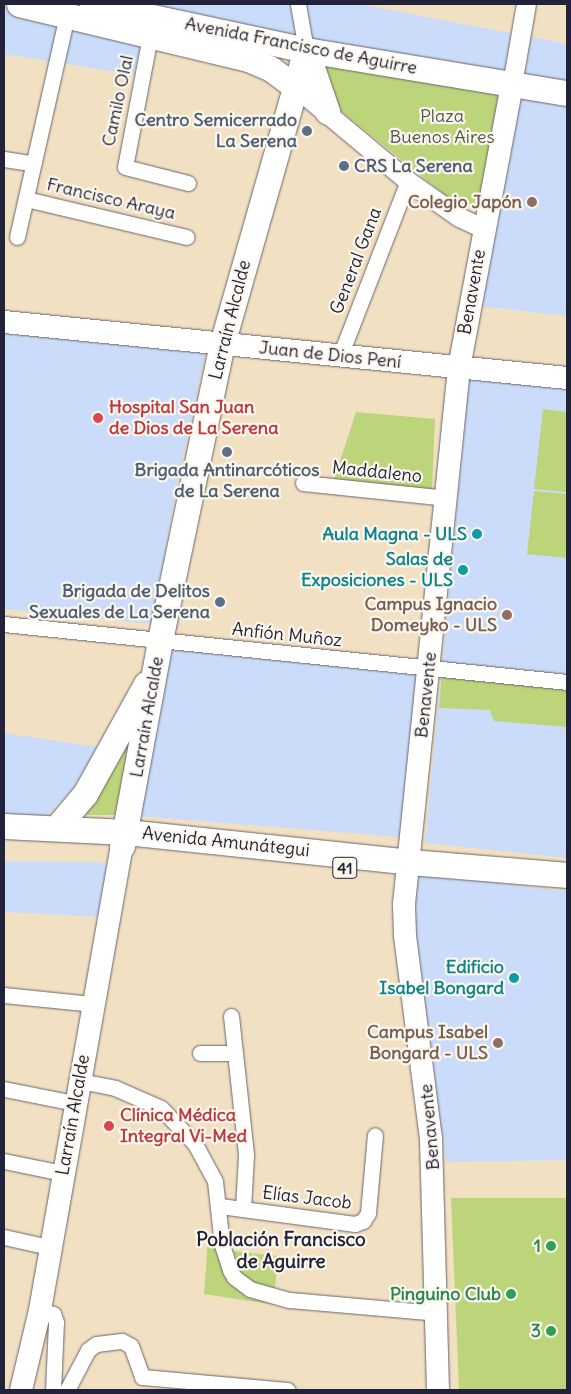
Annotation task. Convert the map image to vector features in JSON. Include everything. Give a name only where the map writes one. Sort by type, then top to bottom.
[{"type":"main road","name":"Avenida Francisco de Aguirre","points":[[19,4],[87,8],[306,50],[567,93]]},
{"type":"main road","name":"Avenida Francisco de Aguirre","points":[[87,8],[150,36],[260,63],[294,86]]},
{"type":"main road","name":"Larraín Alcalde","points":[[21,1390],[40,1310],[49,1247],[80,1081],[92,1004],[155,666],[222,344],[294,86],[306,50]]},
{"type":"main road","points":[[306,50],[327,111]]},
{"type":"main road","name":"Benavente","points":[[438,1390],[432,1139],[405,935],[409,869],[428,668],[459,368],[483,228],[512,84]]},
{"type":"main road","name":"Juan de Dios Pení","points":[[4,322],[567,378]]},
{"type":"main road","points":[[58,827],[85,794],[155,666]]},
{"type":"main road","name":"Avenida Amunátegui","points":[[4,826],[58,827],[124,839],[409,869],[567,888]]},
{"type":"main road","name":"Avenida Amunátegui","points":[[4,841],[124,839]]},
{"type":"main road","name":"Avenida Amunátegui","points":[[409,869],[567,874]]},
{"type":"street","points":[[298,4],[306,50]]},
{"type":"street","name":"Benavente","points":[[512,84],[526,4]]},
{"type":"street","points":[[17,237],[34,164],[87,8]]},
{"type":"street","name":"Camilo Olal","points":[[150,36],[125,167],[188,183]]},
{"type":"street","name":"Avenida Francisco de Aguirre","points":[[294,86],[327,111],[408,181],[450,211],[483,228]]},
{"type":"street","points":[[4,159],[34,164]]},
{"type":"street","name":"General Gana","points":[[340,356],[408,181]]},
{"type":"street","name":"Francisco Araya","points":[[26,199],[187,236]]},
{"type":"street","name":"Maddaleno","points":[[303,483],[447,498]]},
{"type":"street","name":"Anfión Muñoz","points":[[4,624],[567,682]]},
{"type":"street","points":[[4,995],[92,1004]]},
{"type":"street","points":[[231,1016],[246,1155],[243,1209]]},
{"type":"street","points":[[200,1053],[234,1053]]},
{"type":"street","points":[[80,1081],[115,1088],[140,1097],[175,1120],[208,1165],[215,1181],[220,1206],[226,1261],[234,1277],[250,1289],[289,1300],[437,1313]]},
{"type":"street","points":[[4,1089],[75,1103]]},
{"type":"street","name":"Elías Jacob","points":[[220,1206],[355,1224],[363,1221],[368,1212],[375,1135]]},
{"type":"street","points":[[4,1161],[62,1173]]},
{"type":"street","points":[[4,1237],[49,1247]]},
{"type":"street","points":[[40,1310],[53,1314],[56,1322],[53,1390]]},
{"type":"street","points":[[67,1390],[88,1350],[96,1344],[122,1341],[130,1346],[142,1377],[288,1390]]},
{"type":"shaded area","points":[[4,4],[359,4],[567,44],[567,86],[148,9],[134,75],[4,54]]},
{"type":"shaded area","name":"Colegio Japón","points":[[517,88],[567,99],[567,316],[478,306]]},
{"type":"shaded area","name":"Hospital San Juan de Dios de La Serena","points":[[4,323],[207,347],[176,490],[152,624],[4,609]]},
{"type":"shaded area","name":"Campus Ignacio Domeyko - ULS","points":[[469,379],[567,386],[567,858],[425,843]]},
{"type":"shaded area","points":[[170,645],[419,668],[400,837],[137,816]]},
{"type":"shaded area","points":[[4,733],[99,747],[71,791],[46,817],[4,817]]},
{"type":"shaded area","points":[[4,861],[100,862],[107,867],[102,917],[4,912]]},
{"type":"shaded area","name":"Campus Isabel Bongard - ULS","points":[[419,874],[567,891],[567,1160],[446,1162],[413,922]]},
{"type":"green space","name":"Plaza Buenos Aires","points":[[320,61],[496,86],[500,99],[480,201],[460,207],[331,103]]},
{"type":"green space","points":[[543,409],[567,412],[567,492],[534,489]]},
{"type":"green space","points":[[356,412],[435,419],[432,489],[333,483]]},
{"type":"green space","points":[[534,491],[567,494],[567,558],[527,554]]},
{"type":"green space","points":[[442,674],[567,686],[567,727],[494,721],[490,710],[439,708]]},
{"type":"green space","points":[[148,687],[122,815],[64,815]]},
{"type":"green space","name":"Pinguino Club","points":[[451,1198],[567,1198],[567,1390],[459,1390]]},
{"type":"green space","points":[[208,1239],[252,1297],[270,1304],[204,1294]]},
{"type":"green space","points":[[233,1251],[278,1256],[275,1288],[255,1285],[243,1276]]},
{"type":"place","name":"Centro Semicerrado La Serena","points":[[307,131]]},
{"type":"place","name":"CRS La Serena","points":[[344,166]]},
{"type":"place","name":"Colegio Japón","points":[[532,202]]},
{"type":"place","name":"Hospital San Juan de Dios de La Serena","points":[[98,418]]},
{"type":"place","name":"Brigada Antinarcóticos de La Serena","points":[[227,452]]},
{"type":"place","name":"Aula Magna - ULS","points":[[477,534]]},
{"type":"place","name":"Salas de Exposiciones - ULS","points":[[463,570]]},
{"type":"place","name":"Brigada de Delitos Sexuales de La Serena","points":[[220,602]]},
{"type":"place","name":"Campus Ignacio Domeyko - ULS","points":[[507,615]]},
{"type":"place","name":"Edificio Isabel Bongard","points":[[514,978]]},
{"type":"place","name":"Campus Isabel Bongard - ULS","points":[[498,1043]]},
{"type":"place","name":"Clínica Médica Integral Vi-Med","points":[[109,1126]]},
{"type":"place","name":"1","points":[[551,1246]]},
{"type":"place","name":"Pinguino Club","points":[[511,1294]]},
{"type":"place","name":"3","points":[[551,1331]]},
{"type":"district","name":"Población Francisco de Aguirre","points":[[281,1251]]}]
